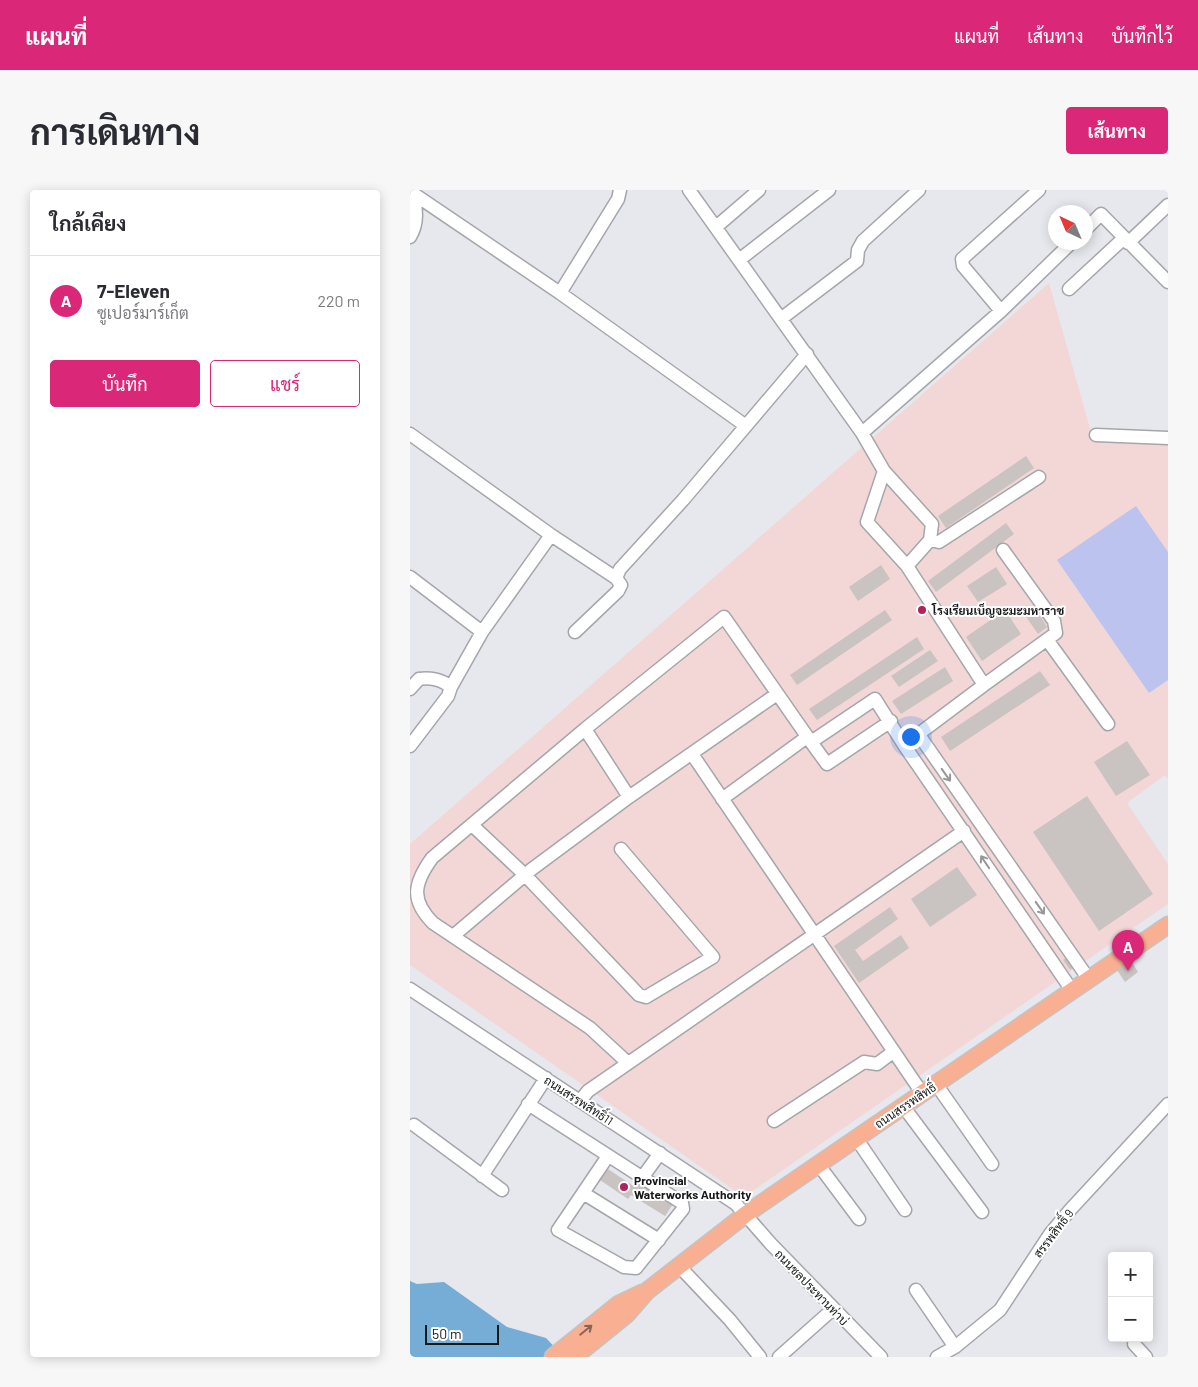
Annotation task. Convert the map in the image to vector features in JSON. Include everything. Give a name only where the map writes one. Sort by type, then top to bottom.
[{"type":"main road","name":"ถนนสรรพสิทธิ์","points":[[553,1357],[623,1309],[746,1214],[1168,925]]},
{"type":"main road","name":"ถนนสรรพสิทธิ์","points":[[574,1357],[623,1309]]},
{"type":"street","points":[[560,293],[618,200],[620,190]]},
{"type":"street","points":[[689,190],[782,318],[862,433],[884,471],[932,524],[930,540],[908,566]]},
{"type":"street","points":[[716,227],[759,190]]},
{"type":"street","points":[[739,260],[828,190]]},
{"type":"street","points":[[782,318],[857,261],[858,250],[863,241],[919,190]]},
{"type":"street","points":[[1000,311],[963,266],[962,258],[1039,190]]},
{"type":"street","points":[[411,192],[560,293],[746,426]]},
{"type":"street","points":[[410,237],[417,220],[415,203],[411,192]]},
{"type":"street","points":[[1069,289],[1168,205]]},
{"type":"street","points":[[1093,222],[1101,214],[1168,282]]},
{"type":"street","points":[[862,433],[1000,311],[1064,250]]},
{"type":"street","points":[[616,578],[620,569],[807,354]]},
{"type":"street","points":[[410,434],[616,578],[621,585],[618,591],[575,632]]},
{"type":"street","points":[[1096,435],[1168,438]]},
{"type":"street","points":[[884,471],[867,522],[908,566],[984,685]]},
{"type":"street","points":[[930,540],[939,542],[1039,477]]},
{"type":"street","points":[[410,746],[448,696],[451,687],[482,632],[551,534]]},
{"type":"street","points":[[904,745],[1056,633],[1054,620],[1003,550]]},
{"type":"street","points":[[410,577],[482,632]]},
{"type":"street","points":[[628,1063],[590,1028],[421,913],[415,888],[418,876],[432,858],[585,729],[724,616],[827,764],[891,721]]},
{"type":"street","points":[[1048,640],[1108,724]]},
{"type":"street","points":[[410,689],[419,679],[427,678],[443,681],[451,687]]},
{"type":"street","points":[[453,936],[525,875],[629,797],[777,694]]},
{"type":"street","points":[[722,799],[809,740],[875,699],[891,721],[904,745],[1072,989]]},
{"type":"street","points":[[585,729],[629,797]]},
{"type":"street","points":[[918,735],[1088,978]]},
{"type":"street","points":[[692,754],[922,1093]]},
{"type":"street","points":[[472,825],[525,875],[639,995],[646,997],[713,957],[622,848]]},
{"type":"street","points":[[580,1100],[588,1091],[964,831]]},
{"type":"street","name":"ถนนสรรพสิทธิ์11","points":[[410,989],[732,1201],[746,1214]]},
{"type":"street","points":[[774,1122],[864,1062],[877,1064],[893,1052]]},
{"type":"street","points":[[482,1176],[546,1078]]},
{"type":"street","points":[[936,1084],[992,1164]]},
{"type":"street","points":[[528,1104],[680,1201],[684,1206],[683,1210],[636,1268],[630,1269],[558,1230],[608,1156]]},
{"type":"street","name":"สรรพสิทธิ์ 9","points":[[937,1357],[956,1351],[1000,1310],[1050,1234],[1168,1104]]},
{"type":"street","points":[[903,1106],[982,1212]]},
{"type":"street","points":[[414,1125],[502,1190]]},
{"type":"street","points":[[856,1138],[905,1210]]},
{"type":"street","points":[[642,1178],[660,1153]]},
{"type":"street","points":[[818,1164],[859,1219]]},
{"type":"street","points":[[583,1193],[659,1240]]},
{"type":"street","name":"ถนนชลประทานท่าบ่","points":[[746,1214],[771,1244],[833,1310],[881,1357]]},
{"type":"street","points":[[680,1266],[730,1320],[760,1357]]},
{"type":"street","points":[[916,1290],[956,1351]]},
{"type":"street","points":[[780,1357],[833,1310]]},
{"type":"street","points":[[1134,1344],[1146,1357]]},
{"type":"shaded area","name":"โรงเรียนเบ็ญจะมะมหาราช","points":[[1049,283],[1093,439],[1124,443],[1168,445],[1168,779],[1165,775],[1127,803],[1168,864],[1168,904],[744,1197],[410,965],[410,844]]},
{"type":"shaded area","points":[[1136,506],[1168,552],[1168,680],[1149,693],[1057,560]]},
{"type":"shaded area","points":[[410,1281],[417,1284],[444,1282],[507,1327],[546,1338],[564,1357],[410,1357]]},
{"type":"building","points":[[1026,456],[1034,468],[946,528],[938,516]]},
{"type":"building","points":[[1006,523],[1014,534],[936,592],[928,581]]},
{"type":"building","points":[[881,565],[890,579],[858,601],[849,587]]},
{"type":"building","points":[[996,567],[1007,584],[978,602],[967,586]]},
{"type":"building","points":[[1035,608],[1047,627],[1038,634],[1025,615]]},
{"type":"building","points":[[885,610],[892,620],[797,685],[790,675]]},
{"type":"building","points":[[1005,610],[1021,634],[982,661],[966,637]]},
{"type":"building","points":[[917,637],[924,649],[817,720],[809,709]]},
{"type":"building","points":[[930,650],[938,661],[899,687],[891,676]]},
{"type":"building","points":[[945,667],[953,681],[901,714],[892,701]]},
{"type":"building","points":[[1040,671],[1050,685],[950,751],[941,737]]},
{"type":"building","points":[[1127,741],[1150,775],[1116,796],[1094,762]]},
{"type":"building","points":[[1087,796],[1153,894],[1099,931],[1033,832]]},
{"type":"building","points":[[957,867],[977,895],[930,927],[911,899]]},
{"type":"building","points":[[890,907],[898,919],[855,950],[863,961],[901,935],[909,948],[859,983],[834,946]]},
{"type":"building","points":[[1068,956],[1075,966],[1070,970],[1063,960]]},
{"type":"building","points":[[1131,961],[1138,972],[1125,982],[1117,970]]},
{"type":"building","points":[[605,1167],[635,1187],[639,1182],[673,1204],[665,1216],[631,1195],[628,1199],[597,1178]]},
{"type":"place","name":"โรงเรียนเบ็ญจะมะมหาราช","points":[[922,610]]},
{"type":"place","name":"7-Eleven","points":[[1128,971]]},
{"type":"place","name":"Provincial Waterworks Authority","points":[[624,1187]]}]
